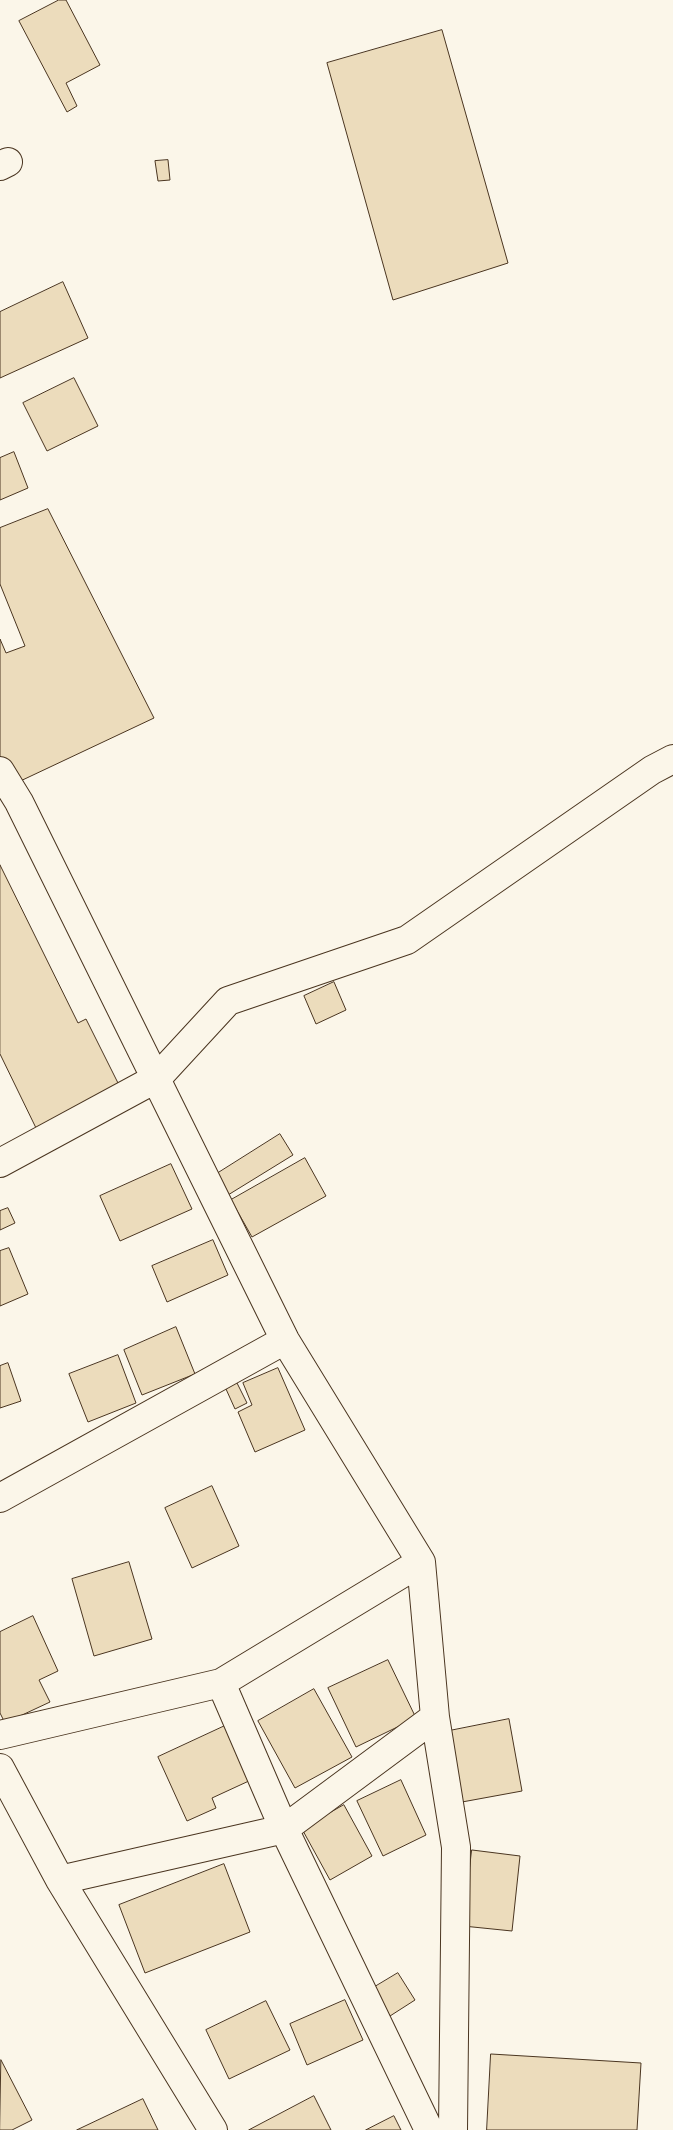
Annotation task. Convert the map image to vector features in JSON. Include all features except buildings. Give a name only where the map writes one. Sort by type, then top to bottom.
[{"type":"street","points":[[0,1163],[157,1078],[228,1001],[406,940],[652,770],[673,759]]},
{"type":"street","points":[[0,771],[10,808],[157,1078],[285,1340],[421,1562],[435,1717],[456,1847],[453,2130]]},
{"type":"street","points":[[0,1498],[285,1340]]},
{"type":"street","points":[[0,1734],[221,1683],[421,1562]]},
{"type":"street","points":[[221,1683],[284,1829],[429,2130]]},
{"type":"street","points":[[60,1880],[284,1829],[435,1717]]},
{"type":"street","points":[[0,1768],[60,1880],[213,2130]]}]
